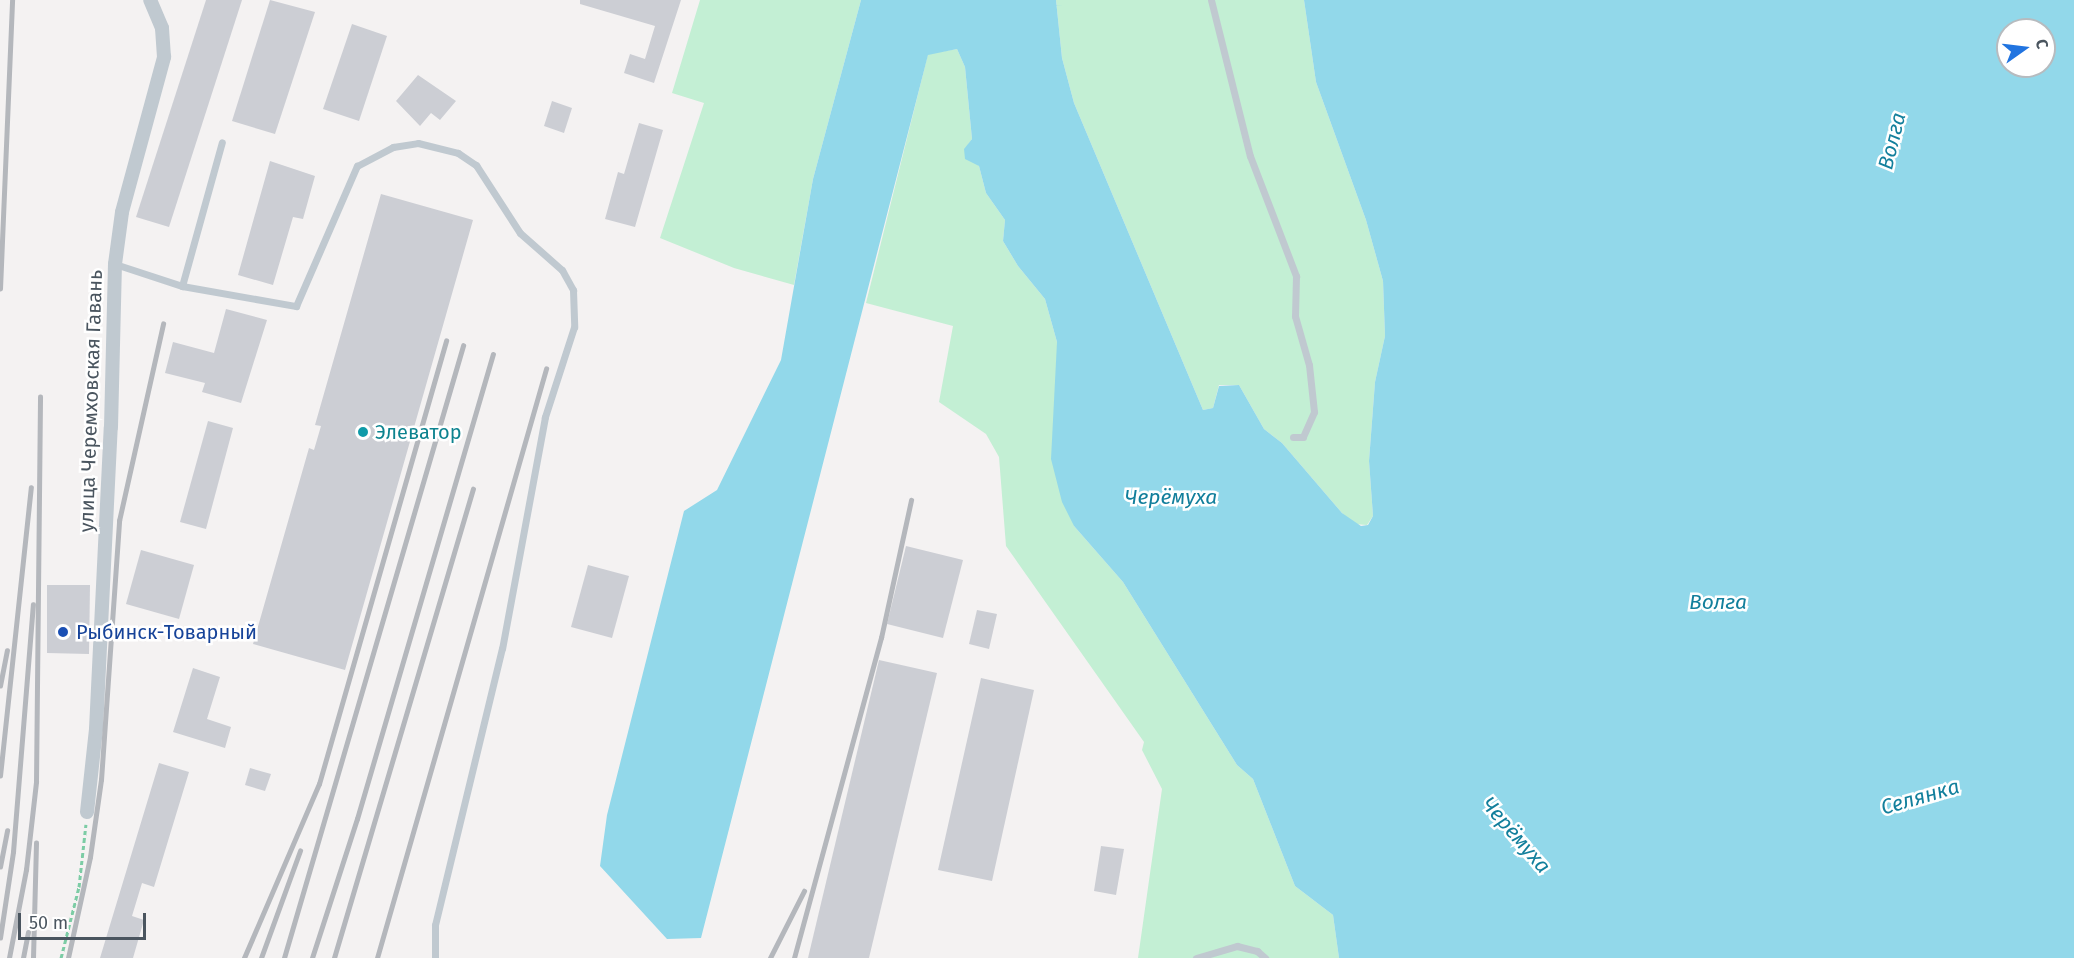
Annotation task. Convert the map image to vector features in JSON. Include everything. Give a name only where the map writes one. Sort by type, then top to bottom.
[{"type":"street","name":"улица Черемховская Гавань","points":[[87,812],[96,729],[111,427],[115,264],[122,212],[164,57],[162,28],[150,0]]},
{"type":"lane","points":[[1211,0],[1250,156],[1296,276],[1294,316],[1309,365],[1314,412],[1303,437],[1293,437]]},
{"type":"lane","points":[[182,286],[222,142]]},
{"type":"lane","points":[[115,264],[182,286],[296,306],[357,166],[393,147],[418,143],[458,153],[476,165],[520,233],[562,270],[573,290],[574,327],[545,417],[501,648],[435,925],[435,958]]},
{"type":"lane","points":[[1196,958],[1237,946],[1257,951],[1265,958]]},
{"type":"path","points":[[61,958],[79,887],[87,812]]},
{"type":"green space","points":[[700,0],[861,0],[813,179],[794,285],[734,268],[660,238],[704,103],[672,93]]},
{"type":"green space","points":[[1056,0],[1304,0],[1316,82],[1366,220],[1383,281],[1385,336],[1375,382],[1369,461],[1373,516],[1367,525],[1354,524],[1342,513],[1282,443],[1264,429],[1239,385],[1219,385],[1213,408],[1203,410],[1074,103],[1062,58]]},
{"type":"green space","points":[[957,49],[965,67],[972,139],[965,149],[979,166],[986,193],[1005,220],[1003,241],[1018,266],[1045,299],[1057,342],[1074,526],[1123,582],[1237,765],[1253,779],[1295,886],[1333,915],[1339,958],[1138,958],[1162,789],[1142,750],[1144,742],[1006,546],[999,457],[986,434],[939,402],[953,326],[866,303],[928,54]]},
{"type":"water","name":"Волга","points":[[861,0],[1056,0],[1062,58],[1074,103],[1203,410],[1213,408],[1219,386],[1239,385],[1264,429],[1282,443],[1342,513],[1361,526],[1368,525],[1373,516],[1369,461],[1375,382],[1385,336],[1383,281],[1366,220],[1316,82],[1304,0],[2074,0],[2074,958],[1339,958],[1333,915],[1295,886],[1253,779],[1237,765],[1123,582],[1074,526],[1062,502],[1051,459],[1057,342],[1045,299],[1018,266],[1003,241],[1005,220],[986,193],[979,166],[965,159],[964,149],[972,139],[965,67],[957,49],[928,55],[701,938],[667,939],[600,866],[607,815],[684,511],[717,490],[781,360],[813,179]]},
{"type":"building","points":[[206,0],[242,0],[169,227],[136,217]]},
{"type":"building","points":[[270,0],[315,12],[275,134],[232,121]]},
{"type":"building","points":[[580,0],[681,0],[654,83],[624,73],[630,54],[645,59],[655,26],[580,4]]},
{"type":"building","points":[[352,24],[387,36],[359,121],[323,109]]},
{"type":"building","points":[[418,75],[456,101],[440,120],[431,113],[420,126],[396,101]]},
{"type":"building","points":[[552,101],[572,108],[564,133],[544,126]]},
{"type":"building","points":[[639,123],[663,130],[635,227],[605,219],[618,172],[624,174]]},
{"type":"building","points":[[270,161],[315,176],[303,219],[293,217],[273,285],[238,275]]},
{"type":"building","name":"Элеватор","points":[[381,194],[473,220],[345,670],[253,644],[309,448],[314,450],[321,426],[315,425]]},
{"type":"building","points":[[226,309],[267,320],[241,403],[202,392],[205,383],[165,373],[173,342],[214,353]]},
{"type":"building","points":[[208,421],[233,428],[206,529],[180,522]]},
{"type":"building","points":[[906,546],[963,560],[943,638],[887,624]]},
{"type":"building","points":[[141,550],[194,565],[179,619],[126,604]]},
{"type":"building","points":[[588,565],[629,576],[612,638],[571,627]]},
{"type":"building","points":[[47,585],[90,585],[89,654],[47,653]]},
{"type":"building","points":[[977,610],[997,614],[989,649],[969,644]]},
{"type":"building","points":[[879,660],[937,673],[869,958],[808,958]]},
{"type":"building","points":[[193,668],[220,677],[207,719],[231,727],[225,748],[173,732]]},
{"type":"building","points":[[981,678],[1034,690],[992,881],[938,870]]},
{"type":"building","points":[[159,763],[189,772],[154,887],[142,883],[132,916],[144,920],[133,958],[100,958]]},
{"type":"building","points":[[250,768],[271,774],[265,791],[245,785]]},
{"type":"building","points":[[1101,846],[1124,849],[1116,895],[1094,891]]},
{"type":"railway","points":[[0,289],[12,0]]},
{"type":"railway","points":[[68,958],[90,857],[101,780],[119,521],[163,324]]},
{"type":"railway","points":[[244,958],[319,784],[446,341]]},
{"type":"railway","points":[[284,958],[463,346]]},
{"type":"railway","points":[[312,958],[357,819],[493,354]]},
{"type":"railway","points":[[377,958],[546,369]]},
{"type":"railway","points":[[9,958],[26,870],[36,782],[40,397]]},
{"type":"railway","points":[[0,776],[31,488]]},
{"type":"railway","points":[[334,958],[473,489]]},
{"type":"railway","points":[[794,958],[881,638],[911,500]]},
{"type":"railway","points":[[0,938],[13,852],[33,605]]},
{"type":"railway","points":[[0,686],[7,651]]},
{"type":"railway","points":[[0,867],[7,831]]},
{"type":"railway","points":[[33,958],[36,843]]},
{"type":"railway","points":[[261,958],[300,851]]},
{"type":"railway","points":[[770,958],[804,891]]},
{"type":"railway","points":[[23,958],[28,932]]},
{"type":"place","name":"Элеватор","points":[[363,432]]},
{"type":"place","name":"Рыбинск-Товарный","points":[[63,632]]},
{"type":"water label","name":"Черёмуха","points":[[1171,497]]},
{"type":"water label","name":"Селянка","points":[[1920,797]]},
{"type":"water label","name":"Черёмуха","points":[[1516,835]]}]
